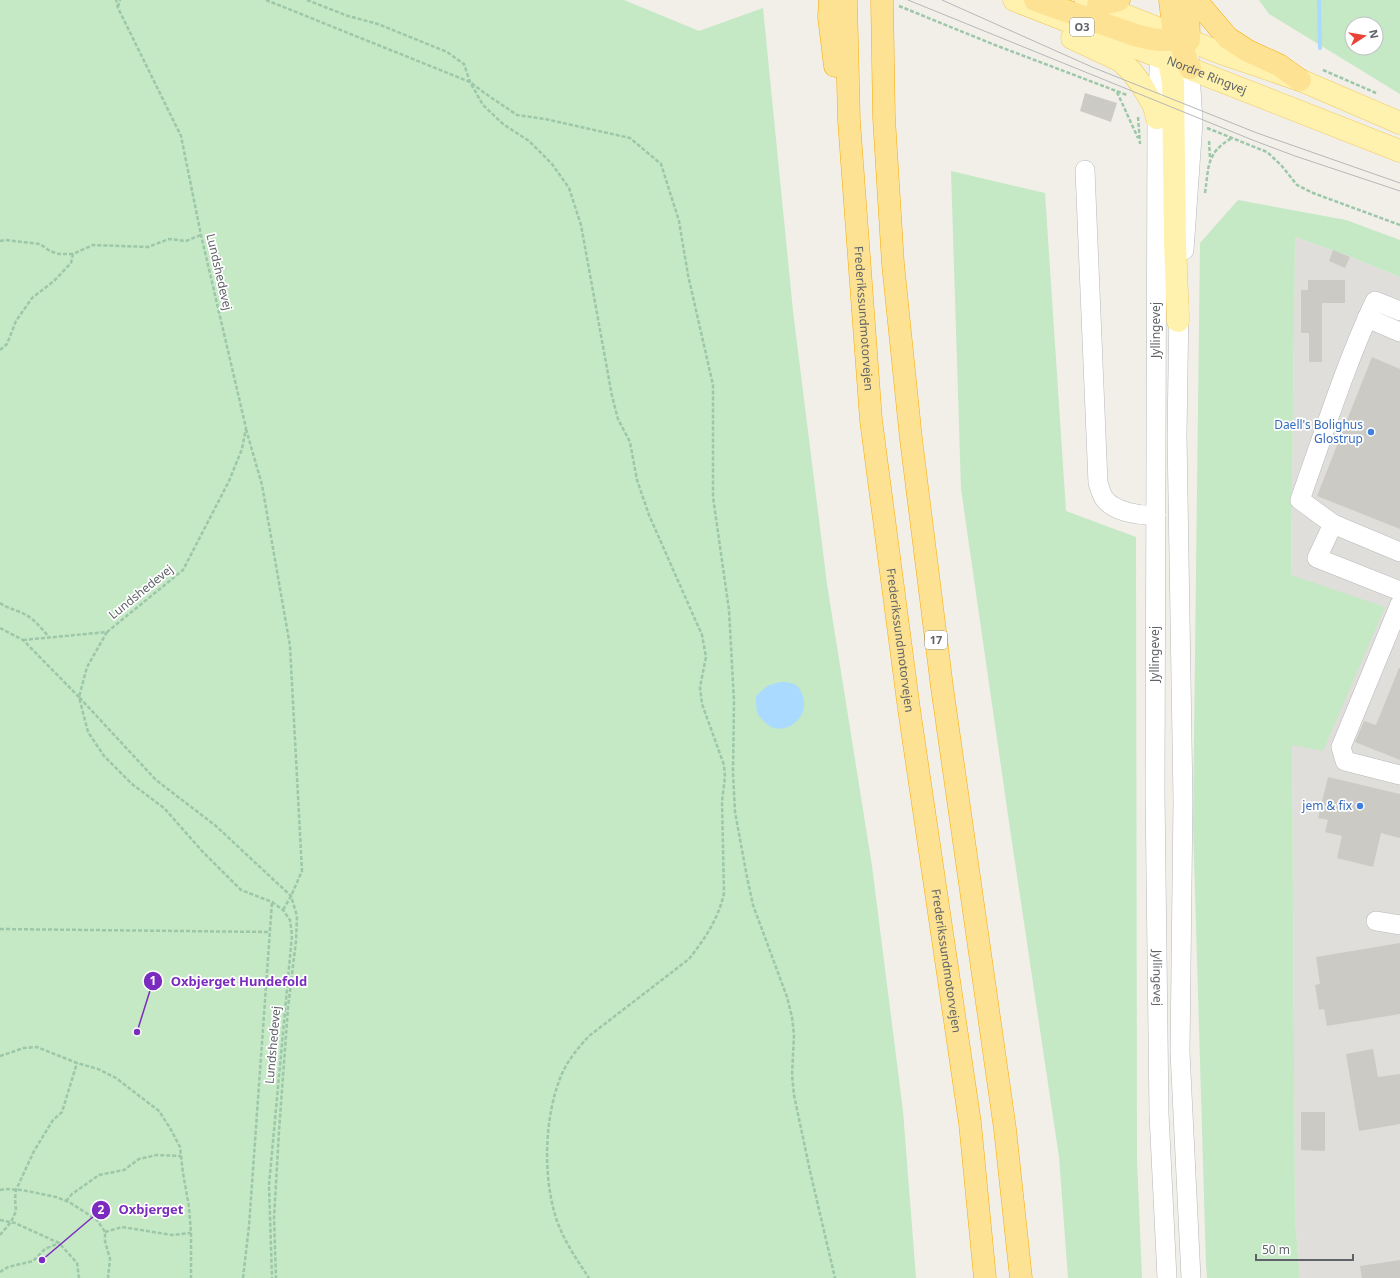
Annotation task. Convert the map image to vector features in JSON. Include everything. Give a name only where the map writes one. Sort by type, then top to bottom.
[{"type":"highway","points":[[830,0],[829,17],[837,79],[850,121]]},
{"type":"highway","name":"Frederikssundmotorvejen","points":[[846,0],[850,121],[871,420],[909,709],[970,1123],[985,1278]]},
{"type":"highway","points":[[1035,0],[1135,35],[1170,43]]},
{"type":"highway","points":[[1092,2],[1119,0]]},
{"type":"highway","points":[[1158,0],[1170,43],[1190,68]]},
{"type":"highway","points":[[1170,0],[1173,26],[1170,43]]},
{"type":"highway","points":[[1170,43],[1188,0]]},
{"type":"highway","name":"O3","points":[[1198,0],[1203,9],[1228,38],[1248,51],[1280,65],[1300,80]]},
{"type":"highway","name":"17","points":[[889,3],[884,118],[893,264],[911,439],[942,687],[1005,1129],[1021,1278]]},
{"type":"main road","points":[[1008,0],[1044,27],[1089,45],[1121,61],[1141,84],[1154,106],[1157,118]]},
{"type":"main road","name":"Nordre Ringvej","points":[[1014,0],[1170,43],[1221,53],[1300,80],[1400,123]]},
{"type":"main road","name":"Nordre Ringvej","points":[[1092,2],[1170,43]]},
{"type":"main road","points":[[1170,43],[1173,83],[1175,243],[1178,321]]},
{"type":"main road","name":"Nordre Ringvej","points":[[1190,68],[1400,151]]},
{"type":"street","name":"Jyllingevej","points":[[1167,1278],[1159,1106],[1154,793],[1157,118],[1170,43]]},
{"type":"street","name":"Jyllingevej","points":[[1190,68],[1193,122],[1178,321],[1177,435],[1183,800],[1180,1052],[1192,1278]]},
{"type":"street","points":[[1085,170],[1098,483],[1104,498],[1120,510],[1146,515],[1156,515]]},
{"type":"street","points":[[1400,311],[1375,301],[1332,409],[1300,500],[1333,524],[1400,552]]},
{"type":"street","points":[[1367,318],[1400,332]]},
{"type":"street","points":[[1333,524],[1317,558],[1400,591]]},
{"type":"street","points":[[1400,604],[1341,747],[1345,760],[1400,774]]},
{"type":"street","points":[[1376,921],[1400,925]]},
{"type":"path","name":"Lundshedevej","points":[[23,640],[107,632],[183,570],[229,481],[242,450],[246,428],[201,235],[181,136],[118,8],[116,0]]},
{"type":"path","points":[[118,8],[120,0]]},
{"type":"path","points":[[266,0],[470,82],[517,115],[545,119],[630,138],[661,164],[679,221],[688,275],[713,385],[713,497],[729,610],[734,701],[733,773],[735,812],[753,905],[788,997],[794,1036],[792,1075],[794,1095],[835,1278]]},
{"type":"path","points":[[307,0],[348,16],[378,24],[447,52],[464,64],[470,82],[483,104],[503,124],[529,141],[552,164],[569,188],[581,225],[608,374],[618,419],[630,442],[637,480],[649,515],[702,635],[706,656],[700,687],[702,704],[724,765],[725,777],[722,801],[724,893],[721,905],[712,924],[699,946],[689,959],[589,1036],[578,1047],[561,1075],[549,1122],[547,1152],[549,1180],[554,1211],[564,1237],[588,1278]]},
{"type":"path","points":[[889,3],[1128,96]]},
{"type":"path","points":[[1116,91],[1140,141]]},
{"type":"path","points":[[1193,122],[1268,152],[1297,185],[1314,193],[1400,225]]},
{"type":"path","points":[[0,241],[5,240],[40,244],[50,251],[59,254],[74,254],[93,246],[148,247],[170,239],[186,240],[201,235]]},
{"type":"path","points":[[0,350],[7,344],[16,321],[32,298],[54,281],[71,263],[74,254]]},
{"type":"path","points":[[246,428],[262,485],[290,646],[302,871],[283,910]]},
{"type":"path","points":[[0,603],[35,620],[49,637]]},
{"type":"path","points":[[0,628],[23,640],[79,697],[156,780],[216,826],[291,896],[297,916],[296,942],[288,1008],[278,1139],[274,1218],[276,1278]]},
{"type":"path","points":[[79,697],[88,667],[107,632]]},
{"type":"path","name":"Lundshedevej","points":[[79,697],[88,732],[104,756],[132,784],[164,808],[202,851],[241,890],[272,902],[283,910],[290,920],[292,935],[270,1185],[272,1278]]},
{"type":"path","points":[[243,1278],[249,1226],[272,902]]},
{"type":"path","points":[[0,929],[270,932]]},
{"type":"path","points":[[0,1056],[24,1048],[37,1047],[77,1063],[98,1069],[116,1078],[159,1111],[180,1147],[189,1207],[191,1233],[191,1278]]},
{"type":"path","points":[[0,1235],[11,1222],[16,1211],[16,1190],[34,1151],[53,1120],[62,1112],[77,1063]]},
{"type":"path","points":[[66,1201],[72,1194],[99,1175],[124,1170],[139,1159],[157,1155],[181,1156]]},
{"type":"path","points":[[0,1190],[16,1190],[56,1197],[66,1201],[97,1220],[104,1232],[110,1259],[108,1278]]},
{"type":"path","points":[[0,1220],[11,1222],[59,1243],[77,1263],[79,1278]]},
{"type":"path","points":[[104,1232],[122,1227],[172,1235],[191,1233]]},
{"type":"path","points":[[0,1272],[8,1267],[33,1261],[45,1249],[59,1243]]},
{"type":"shaded area","points":[[1295,237],[1349,256],[1400,277],[1400,1278],[1300,1278],[1295,1220],[1291,575]]},
{"type":"green space","points":[[0,0],[624,0],[699,31],[763,8],[793,311],[827,584],[872,866],[903,1111],[916,1278],[0,1278]]},
{"type":"green space","points":[[1259,0],[1400,0],[1400,94],[1269,14]]},
{"type":"green space","points":[[951,171],[1045,193],[1066,511],[1136,537],[1137,1160],[1142,1278],[1068,1278],[1059,1157],[961,489]]},
{"type":"green space","points":[[1238,200],[1346,220],[1400,240],[1400,277],[1349,256],[1295,237],[1291,575],[1385,607],[1323,751],[1292,745],[1295,1220],[1300,1278],[1207,1278],[1206,1265],[1193,824],[1200,243]]},
{"type":"water","points":[[780,682],[796,685],[802,694],[804,703],[803,712],[798,719],[792,725],[785,728],[769,726],[757,712],[756,696],[767,686]]},
{"type":"building","points":[[1085,93],[1117,103],[1111,122],[1080,111]]},
{"type":"building","points":[[1333,250],[1350,257],[1345,268],[1329,261]]},
{"type":"building","points":[[1308,280],[1345,280],[1345,303],[1322,303],[1322,362],[1309,362],[1309,333],[1301,333],[1301,290],[1308,290]]},
{"type":"building","name":"Daell's Bolighus Glostrup","points":[[1372,357],[1400,369],[1400,529],[1317,496]]},
{"type":"building","points":[[1399,668],[1400,760],[1355,742],[1364,721],[1376,725]]},
{"type":"building","name":"jem & fix","points":[[1328,777],[1400,794],[1400,838],[1381,833],[1373,867],[1337,858],[1342,836],[1325,832],[1328,820],[1318,818]]},
{"type":"building","points":[[1400,943],[1400,1014],[1327,1026],[1324,1009],[1319,1010],[1315,985],[1320,984],[1316,957]]},
{"type":"building","points":[[1373,1049],[1378,1077],[1400,1074],[1400,1124],[1359,1131],[1346,1054]]},
{"type":"building","points":[[1301,1112],[1325,1112],[1325,1151],[1301,1150]]},
{"type":"building","points":[[1400,1260],[1400,1278],[1362,1278],[1360,1266]]},
{"type":"waterway","points":[[1319,0],[1320,48]]},
{"type":"tram line","points":[[908,0],[1255,141],[1400,191]]},
{"type":"tram line","points":[[942,0],[1092,67],[1257,133],[1400,183]]},
{"type":"place","name":"Daell's Bolighus Glostrup","points":[[1371,432]]},
{"type":"place","name":"jem & fix","points":[[1360,806]]},
{"type":"place","name":"Oxbjerget Hundefold","points":[[137,1032]]},
{"type":"place","name":"Oxbjerget","points":[[42,1260]]}]
